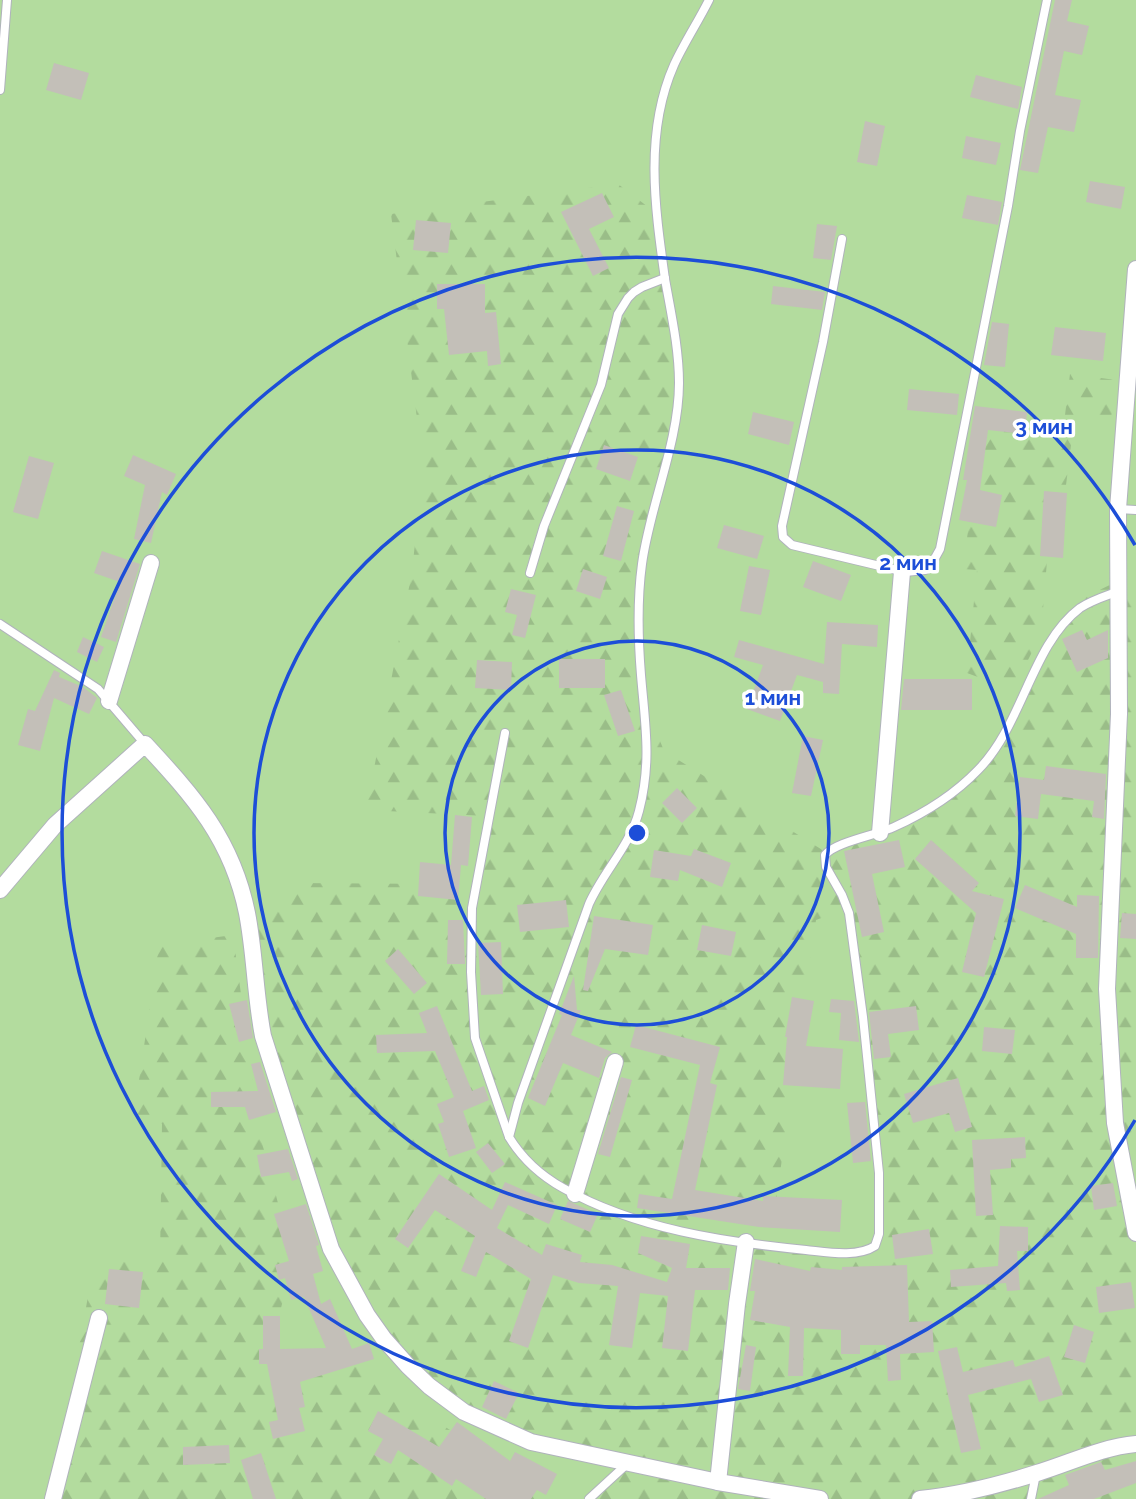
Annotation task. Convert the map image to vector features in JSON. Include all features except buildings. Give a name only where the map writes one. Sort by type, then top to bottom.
[{"type":"street","points":[[1136,269],[1118,509],[1119,714],[1107,989],[1115,1123],[1136,1233]]},
{"type":"street","points":[[109,701],[151,563]]},
{"type":"street","points":[[880,833],[902,572]]},
{"type":"street","points":[[0,890],[55,825],[145,744],[211,820],[230,860],[247,912],[257,1006],[271,1064],[331,1249],[367,1315],[408,1366],[429,1386],[464,1412],[531,1442],[718,1482],[820,1499]]},
{"type":"street","points":[[575,1194],[615,1062]]},
{"type":"street","points":[[718,1482],[746,1242]]},
{"type":"street","points":[[53,1499],[99,1318]]},
{"type":"street","points":[[920,1499],[962,1493],[1119,1446],[1136,1444]]},
{"type":"lane","points":[[0,90],[7,0]]},
{"type":"lane","points":[[509,1137],[527,1075],[589,904],[597,884],[630,834],[639,810],[647,756],[647,733],[639,655],[639,585],[651,515],[674,425],[679,386],[676,343],[653,182],[657,132],[674,66],[709,0]]},
{"type":"lane","points":[[842,239],[823,342],[782,531],[786,541],[792,544],[902,572],[925,570],[936,560],[940,549],[1047,0]]},
{"type":"lane","points":[[530,573],[544,526],[601,385],[618,314],[635,292],[665,278]]},
{"type":"lane","points":[[1118,509],[1136,510]]},
{"type":"lane","points":[[505,733],[472,908],[471,972],[475,1038],[509,1137],[525,1160],[537,1171],[575,1194],[666,1227],[746,1242],[830,1252],[871,1249],[878,1239],[878,1172],[872,1089],[851,924],[842,895],[828,873],[825,855],[834,846],[880,833],[931,808],[967,781],[985,764],[1006,733],[1060,626],[1085,605],[1119,591]]},
{"type":"lane","points":[[0,624],[85,678],[109,701],[145,744]]},
{"type":"lane","points":[[589,1499],[629,1462]]},
{"type":"lane","points":[[1031,1499],[1036,1473]]},
{"type":"green space","points":[[0,0],[1136,0],[1136,1499],[0,1499]]},
{"type":"green space","points":[[618,184],[652,210],[661,280],[677,364],[672,431],[653,495],[636,570],[636,644],[640,690],[664,751],[832,856],[873,827],[930,810],[969,773],[1004,733],[1054,629],[1085,597],[1118,581],[1136,592],[1136,1499],[575,1499],[585,1487],[632,1457],[530,1440],[458,1406],[388,1341],[335,1252],[306,1168],[251,936],[288,883],[444,884],[473,914],[487,816],[366,810],[412,572],[423,466],[391,214]],"holes":[[[851,907],[861,1022],[880,1168],[884,1255],[832,1257],[687,1235],[708,1204],[775,1208],[816,920]]]},
{"type":"green space","points":[[1070,374],[1116,380],[1111,420],[1065,415]]},
{"type":"green space","points":[[983,415],[1073,429],[1064,501],[1052,500],[1041,634],[1013,690],[967,673],[977,570],[963,569]]},
{"type":"green space","points":[[233,935],[260,1135],[293,1260],[275,1332],[284,1355],[359,1357],[419,1409],[532,1478],[537,1499],[46,1499],[64,1430],[94,1263],[160,1259],[162,1124],[134,1114],[159,945]]}]
